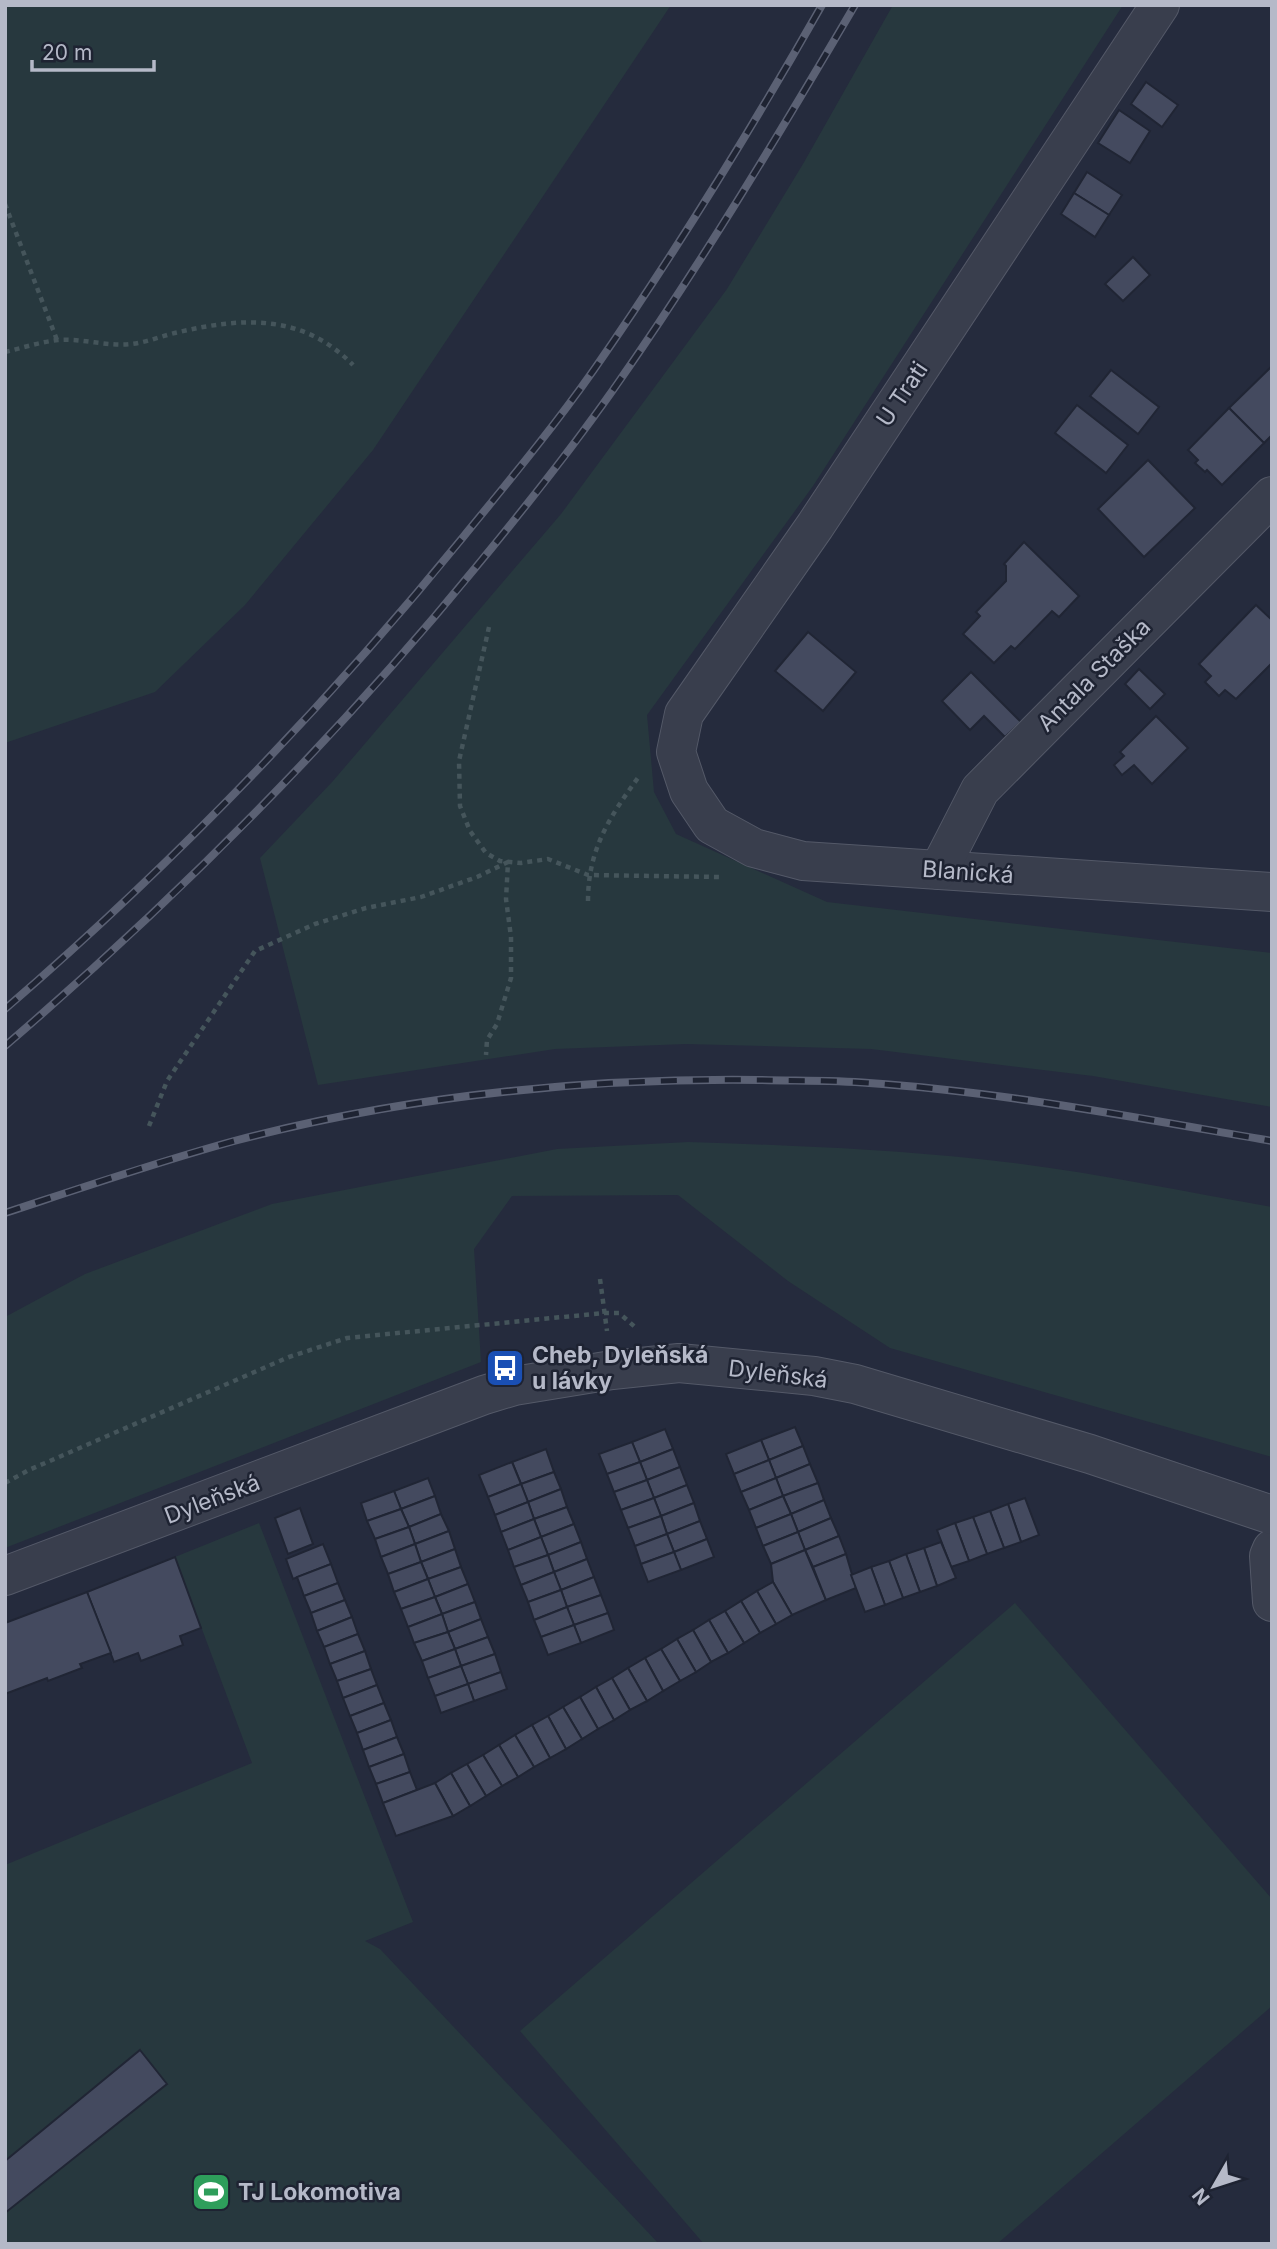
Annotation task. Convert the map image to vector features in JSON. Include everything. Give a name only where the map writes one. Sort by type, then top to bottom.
[{"type":"street","name":"U Trati","points":[[689,791],[676,752],[684,714],[815,526],[1160,5]]},
{"type":"street","name":"Antala Staška","points":[[939,870],[980,790],[1272,496]]},
{"type":"street","name":"Blanická","points":[[689,791],[712,825],[754,848],[803,861],[1272,892]]},
{"type":"street","name":"Dyleňská","points":[[5,1576],[484,1395],[514,1386],[679,1363],[814,1376],[855,1384],[1090,1454],[1272,1515]]},
{"type":"street","points":[[1272,1549],[1269,1556],[1272,1602]]},
{"type":"path","points":[[5,204],[57,340]]},
{"type":"path","points":[[5,352],[57,340],[131,344],[203,326],[236,322],[267,323],[296,328],[313,335],[353,365]]},
{"type":"path","points":[[489,627],[459,761],[460,806],[470,831],[486,853],[500,862],[548,859],[588,875],[724,877]]},
{"type":"path","points":[[588,901],[588,875],[608,819],[646,766]]},
{"type":"path","points":[[486,1055],[487,1040],[497,1024],[510,978],[511,937],[506,900],[508,862]]},
{"type":"path","points":[[149,1126],[167,1081],[255,951],[315,924],[366,908],[421,897],[477,877],[508,862]]},
{"type":"path","points":[[5,1483],[29,1470],[289,1357],[347,1338],[604,1313],[600,1279]]},
{"type":"shaded area","points":[[5,5],[671,5],[373,450],[245,605],[155,692],[5,743]]},
{"type":"shaded area","points":[[893,5],[1123,5],[813,486],[647,715],[654,792],[676,834],[827,902],[1272,953],[1272,1107],[1093,1076],[871,1049],[686,1044],[555,1049],[318,1085],[260,858],[333,781],[561,514],[727,289],[803,164]]},
{"type":"shaded area","points":[[688,1142],[834,1148],[1016,1163],[1272,1207],[1272,1457],[890,1348],[788,1281],[678,1195],[512,1196],[474,1249],[481,1362],[5,1548],[5,1317],[85,1274],[272,1204],[557,1149]]},
{"type":"shaded area","points":[[259,1523],[413,1922],[365,1941],[380,1949],[659,2244],[5,2244],[5,1865],[252,1763],[175,1557]]},
{"type":"shaded area","points":[[1015,1603],[1272,1899],[1272,2006],[997,2244],[704,2244],[520,2031]]},
{"type":"building","points":[[1146,82],[1178,105],[1162,127],[1131,104]]},
{"type":"building","points":[[1119,110],[1150,131],[1130,163],[1098,143]]},
{"type":"building","points":[[1087,172],[1122,195],[1109,215],[1074,193]]},
{"type":"building","points":[[1074,193],[1109,215],[1095,237],[1061,214]]},
{"type":"building","points":[[1133,257],[1150,275],[1123,301],[1105,284]]},
{"type":"building","points":[[1272,366],[1272,435],[1264,443],[1229,408]]},
{"type":"building","points":[[1111,370],[1159,407],[1138,434],[1090,396]]},
{"type":"building","points":[[1077,405],[1128,445],[1106,473],[1055,433]]},
{"type":"building","points":[[1229,408],[1264,443],[1222,485],[1207,470],[1205,472],[1195,463],[1198,460],[1188,450]]},
{"type":"building","points":[[1148,460],[1195,508],[1144,557],[1098,509]]},
{"type":"building","points":[[1024,542],[1079,596],[1059,617],[1052,611],[1015,649],[1011,646],[994,663],[963,634],[980,616],[976,612],[1006,581],[1004,564]]},
{"type":"building","points":[[1256,605],[1272,620],[1272,663],[1236,699],[1225,690],[1219,696],[1205,682],[1211,676],[1199,664]]},
{"type":"building","points":[[808,632],[856,672],[823,711],[775,671]]},
{"type":"building","points":[[1139,669],[1165,694],[1150,709],[1125,684]]},
{"type":"building","points":[[971,672],[1021,722],[1005,737],[984,716],[970,730],[942,701]]},
{"type":"building","points":[[1156,716],[1188,748],[1152,784],[1134,765],[1122,775],[1114,765],[1124,756],[1120,752]]},
{"type":"building","points":[[795,1427],[803,1446],[769,1460],[761,1440]]},
{"type":"building","points":[[665,1429],[673,1449],[640,1462],[632,1442]]},
{"type":"building","points":[[761,1440],[769,1460],[734,1474],[726,1454]]},
{"type":"building","points":[[632,1442],[640,1462],[607,1474],[599,1454]]},
{"type":"building","points":[[803,1446],[810,1464],[776,1478],[769,1460]]},
{"type":"building","points":[[546,1449],[554,1472],[521,1484],[512,1462]]},
{"type":"building","points":[[673,1449],[680,1467],[647,1480],[640,1462]]},
{"type":"building","points":[[769,1460],[776,1478],[741,1492],[734,1474]]},
{"type":"building","points":[[512,1462],[521,1484],[488,1497],[479,1475]]},
{"type":"building","points":[[640,1462],[647,1480],[614,1492],[607,1474]]},
{"type":"building","points":[[810,1464],[818,1483],[783,1496],[776,1478]]},
{"type":"building","points":[[680,1467],[687,1485],[654,1498],[647,1480]]},
{"type":"building","points":[[554,1472],[561,1489],[528,1502],[521,1484]]},
{"type":"building","points":[[428,1478],[435,1496],[401,1509],[394,1491]]},
{"type":"building","points":[[776,1478],[783,1496],[749,1510],[741,1492]]},
{"type":"building","points":[[647,1480],[654,1498],[621,1510],[614,1492]]},
{"type":"building","points":[[818,1483],[824,1500],[791,1514],[783,1496]]},
{"type":"building","points":[[521,1484],[528,1502],[495,1515],[488,1497]]},
{"type":"building","points":[[687,1485],[694,1503],[661,1516],[654,1498]]},
{"type":"building","points":[[561,1489],[567,1507],[534,1519],[528,1502]]},
{"type":"building","points":[[394,1491],[401,1509],[367,1521],[361,1503]]},
{"type":"building","points":[[435,1496],[441,1514],[409,1527],[401,1509]]},
{"type":"building","points":[[783,1496],[791,1514],[756,1528],[749,1510]]},
{"type":"building","points":[[654,1498],[661,1516],[628,1528],[621,1510]]},
{"type":"building","points":[[1025,1498],[1039,1535],[1021,1542],[1008,1504]]},
{"type":"building","points":[[824,1500],[831,1518],[798,1532],[791,1514]]},
{"type":"building","points":[[528,1502],[534,1519],[501,1532],[495,1515]]},
{"type":"building","points":[[694,1503],[700,1521],[667,1534],[661,1516]]},
{"type":"building","points":[[1008,1504],[1021,1542],[1004,1548],[990,1511]]},
{"type":"building","points":[[567,1507],[574,1524],[541,1537],[534,1519]]},
{"type":"building","points":[[300,1508],[313,1544],[288,1554],[275,1518]]},
{"type":"building","points":[[401,1509],[409,1527],[375,1539],[367,1521]]},
{"type":"building","points":[[990,1511],[1004,1548],[987,1554],[973,1517]]},
{"type":"building","points":[[441,1514],[449,1531],[415,1544],[409,1527]]},
{"type":"building","points":[[791,1514],[798,1532],[763,1546],[756,1528]]},
{"type":"building","points":[[661,1516],[667,1534],[635,1546],[628,1528]]},
{"type":"building","points":[[973,1517],[987,1554],[969,1561],[955,1523]]},
{"type":"building","points":[[831,1518],[839,1536],[805,1550],[798,1532]]},
{"type":"building","points":[[534,1519],[541,1537],[508,1550],[501,1532]]},
{"type":"building","points":[[700,1521],[707,1539],[674,1552],[667,1534]]},
{"type":"building","points":[[955,1523],[969,1561],[951,1567],[937,1530]]},
{"type":"building","points":[[574,1524],[581,1542],[548,1555],[541,1537]]},
{"type":"building","points":[[409,1527],[415,1544],[381,1557],[375,1539]]},
{"type":"building","points":[[449,1531],[455,1549],[421,1562],[415,1544]]},
{"type":"building","points":[[798,1532],[805,1550],[771,1564],[763,1546]]},
{"type":"building","points":[[667,1534],[674,1552],[641,1564],[635,1546]]},
{"type":"building","points":[[839,1536],[846,1554],[813,1567],[805,1550]]},
{"type":"building","points":[[541,1537],[548,1555],[514,1567],[508,1550]]},
{"type":"building","points":[[707,1539],[714,1557],[681,1570],[674,1552]]},
{"type":"building","points":[[581,1542],[587,1559],[554,1572],[548,1555]]},
{"type":"building","points":[[941,1542],[956,1578],[937,1586],[924,1548]]},
{"type":"building","points":[[323,1544],[331,1564],[293,1579],[286,1559]]},
{"type":"building","points":[[415,1544],[421,1562],[388,1574],[381,1557]]},
{"type":"building","points":[[924,1548],[937,1586],[920,1592],[906,1554]]},
{"type":"building","points":[[455,1549],[461,1567],[428,1579],[421,1562]]},
{"type":"building","points":[[805,1550],[826,1600],[792,1615],[773,1582],[771,1564]]},
{"type":"building","points":[[674,1552],[681,1570],[648,1582],[641,1564]]},
{"type":"building","points":[[846,1554],[856,1588],[826,1600],[813,1567]]},
{"type":"building","points":[[906,1554],[920,1592],[903,1598],[889,1561]]},
{"type":"building","points":[[548,1555],[554,1572],[521,1585],[514,1567]]},
{"type":"building","points":[[175,1557],[201,1628],[180,1636],[183,1645],[141,1661],[138,1653],[114,1662],[87,1592]]},
{"type":"building","points":[[587,1559],[594,1577],[561,1590],[554,1572]]},
{"type":"building","points":[[889,1561],[903,1598],[885,1605],[871,1567]]},
{"type":"building","points":[[421,1562],[428,1579],[394,1592],[388,1574]]},
{"type":"building","points":[[331,1564],[338,1583],[304,1596],[297,1577]]},
{"type":"building","points":[[461,1567],[468,1584],[435,1597],[428,1579]]},
{"type":"building","points":[[871,1567],[885,1605],[865,1612],[851,1575]]},
{"type":"building","points":[[554,1572],[561,1590],[528,1602],[521,1585]]},
{"type":"building","points":[[594,1577],[601,1595],[567,1607],[561,1590]]},
{"type":"building","points":[[428,1579],[435,1597],[401,1609],[394,1592]]},
{"type":"building","points":[[773,1582],[792,1615],[776,1624],[757,1591]]},
{"type":"building","points":[[338,1583],[345,1600],[311,1613],[304,1596]]},
{"type":"building","points":[[468,1584],[475,1602],[442,1614],[435,1597]]},
{"type":"building","points":[[561,1590],[567,1607],[534,1620],[528,1602]]},
{"type":"building","points":[[757,1591],[776,1624],[760,1633],[741,1601]]},
{"type":"building","points":[[87,1592],[111,1653],[80,1664],[82,1668],[5,1694],[5,1623]]},
{"type":"building","points":[[601,1595],[608,1613],[574,1625],[567,1607]]},
{"type":"building","points":[[435,1597],[442,1614],[408,1627],[401,1609]]},
{"type":"building","points":[[345,1600],[352,1617],[317,1631],[311,1613]]},
{"type":"building","points":[[741,1601],[760,1633],[744,1643],[725,1611]]},
{"type":"building","points":[[475,1602],[481,1619],[448,1632],[442,1614]]},
{"type":"building","points":[[567,1607],[574,1625],[541,1637],[534,1620]]},
{"type":"building","points":[[725,1611],[744,1643],[728,1653],[709,1620]]},
{"type":"building","points":[[608,1613],[614,1630],[581,1643],[574,1625]]},
{"type":"building","points":[[442,1614],[448,1632],[414,1643],[408,1627]]},
{"type":"building","points":[[352,1617],[358,1634],[324,1647],[317,1631]]},
{"type":"building","points":[[481,1619],[488,1637],[455,1649],[448,1632]]},
{"type":"building","points":[[709,1620],[728,1653],[711,1662],[693,1630]]},
{"type":"building","points":[[574,1625],[581,1643],[548,1655],[541,1637]]},
{"type":"building","points":[[693,1630],[711,1662],[696,1672],[677,1639]]},
{"type":"building","points":[[448,1632],[455,1649],[422,1661],[414,1643]]},
{"type":"building","points":[[358,1634],[365,1651],[330,1664],[324,1647]]},
{"type":"building","points":[[488,1637],[495,1654],[461,1666],[455,1649]]},
{"type":"building","points":[[677,1639],[696,1672],[680,1681],[661,1649]]},
{"type":"building","points":[[455,1649],[461,1666],[428,1678],[422,1661]]},
{"type":"building","points":[[661,1649],[680,1681],[663,1691],[645,1658]]},
{"type":"building","points":[[365,1651],[371,1669],[337,1681],[330,1664]]},
{"type":"building","points":[[495,1654],[501,1672],[468,1684],[461,1666]]},
{"type":"building","points":[[645,1658],[663,1691],[647,1701],[628,1668]]},
{"type":"building","points":[[461,1666],[468,1684],[435,1696],[428,1678]]},
{"type":"building","points":[[628,1668],[647,1701],[630,1710],[612,1678]]},
{"type":"building","points":[[371,1669],[377,1685],[343,1698],[337,1681]]},
{"type":"building","points":[[501,1672],[507,1689],[474,1701],[468,1684]]},
{"type":"building","points":[[612,1678],[630,1710],[614,1720],[596,1687]]},
{"type":"building","points":[[468,1684],[474,1701],[441,1713],[435,1696]]},
{"type":"building","points":[[377,1685],[384,1703],[350,1716],[343,1698]]},
{"type":"building","points":[[596,1687],[614,1720],[598,1729],[580,1697]]},
{"type":"building","points":[[580,1697],[598,1729],[582,1739],[563,1707]]},
{"type":"building","points":[[384,1703],[391,1720],[357,1733],[350,1716]]},
{"type":"building","points":[[563,1707],[582,1739],[566,1749],[548,1716]]},
{"type":"building","points":[[548,1716],[566,1749],[550,1758],[532,1725]]},
{"type":"building","points":[[391,1720],[397,1737],[363,1750],[357,1733]]},
{"type":"building","points":[[532,1725],[550,1758],[534,1767],[515,1735]]},
{"type":"building","points":[[515,1735],[534,1767],[518,1777],[499,1745]]},
{"type":"building","points":[[397,1737],[404,1754],[369,1767],[363,1750]]},
{"type":"building","points":[[499,1745],[518,1777],[502,1786],[483,1755]]},
{"type":"building","points":[[404,1754],[410,1772],[376,1784],[369,1767]]},
{"type":"building","points":[[483,1755],[502,1786],[486,1796],[467,1764]]},
{"type":"building","points":[[467,1764],[486,1796],[470,1806],[451,1773]]},
{"type":"building","points":[[410,1772],[417,1790],[383,1803],[376,1784]]},
{"type":"building","points":[[451,1773],[470,1806],[453,1816],[435,1783]]},
{"type":"building","points":[[435,1783],[453,1816],[396,1836],[383,1803]]},
{"type":"building","points":[[140,2050],[167,2084],[5,2213],[5,2161]]},
{"type":"railway","points":[[5,1009],[128,898],[245,783],[357,662],[497,495],[578,392],[653,282],[740,145],[822,5]]},
{"type":"railway","points":[[5,1046],[130,934],[251,817],[366,695],[494,546],[613,390],[677,296],[855,5]]},
{"type":"railway","points":[[5,1213],[176,1158],[298,1125],[429,1101],[626,1082],[814,1081],[920,1087],[1071,1107],[1272,1141]]},
{"type":"place","name":"Cheb, Dyleňská u lávky","points":[[505,1368]]},
{"type":"place","name":"TJ Lokomotiva","points":[[211,2192]]}]
